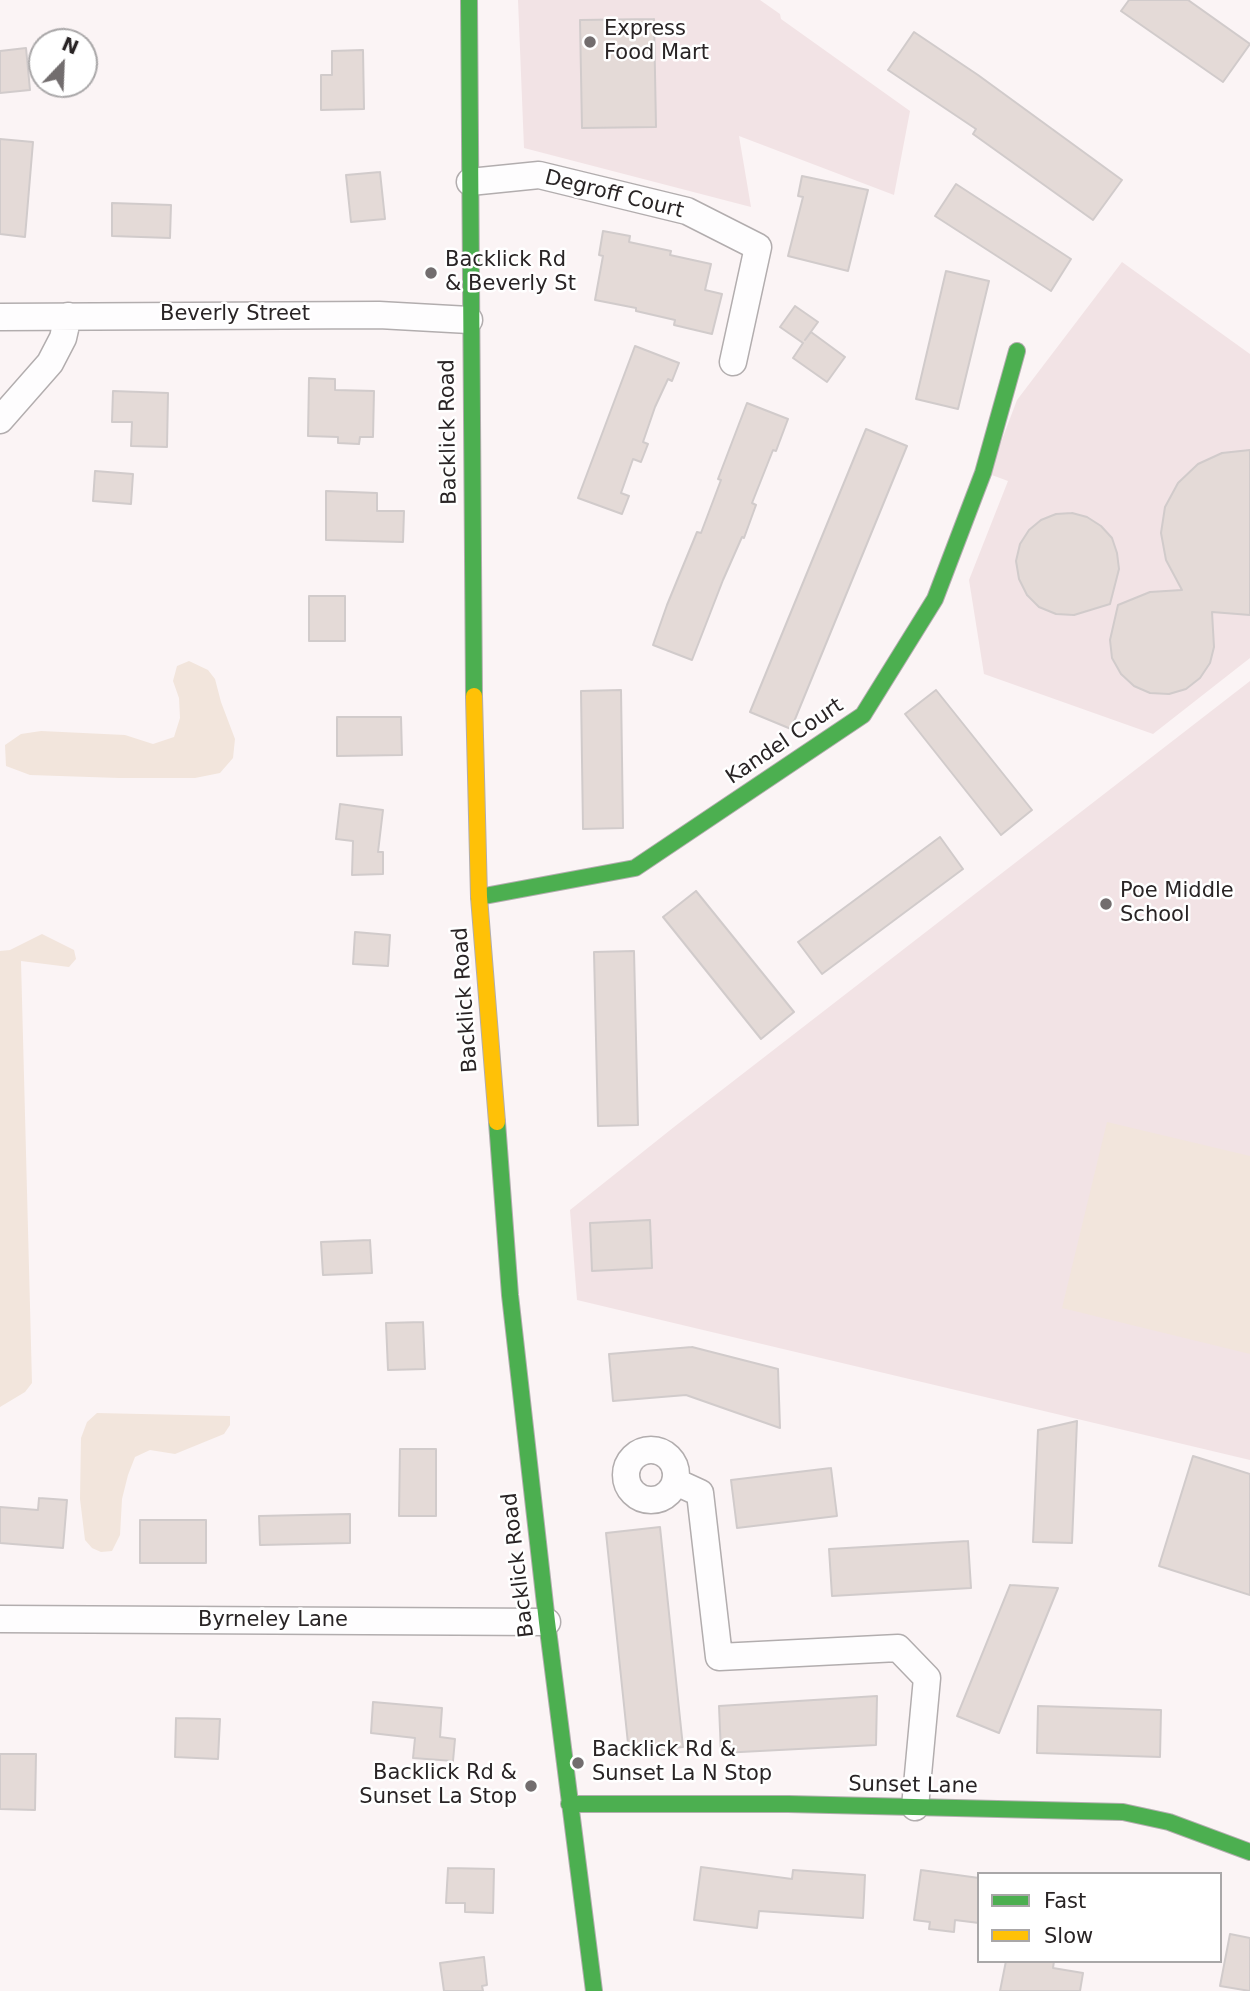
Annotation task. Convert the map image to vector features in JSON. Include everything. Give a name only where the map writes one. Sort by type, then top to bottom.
[{"type":"main road","name":"Backlick Road","points":[[469,0],[472,596],[479,897],[510,1295],[547,1622],[594,1991]]},
{"type":"main road","name":"Kandel Court","points":[[479,897],[635,868],[863,715],[935,599],[983,473],[1017,351]]},
{"type":"main road","name":"Sunset Lane","points":[[569,1804],[775,1804],[1123,1812],[1169,1822],[1250,1852]]},
{"type":"street","name":"Degroff Court","points":[[470,183],[539,175],[687,211],[758,247],[733,362]]},
{"type":"street","name":"Beverly Street","points":[[0,317],[380,315],[469,320]]},
{"type":"street","points":[[0,420],[50,363],[68,317]]},
{"type":"street","points":[[676,1482],[700,1493],[719,1657],[898,1648],[927,1678],[915,1807]]},
{"type":"street","name":"Byrneley Lane","points":[[0,1619],[547,1622]]},
{"type":"shaded area","points":[[518,0],[760,0],[780,14],[781,19],[910,111],[894,195],[739,136],[751,207],[524,148]]},
{"type":"shaded area","points":[[1122,262],[1250,354],[1250,658],[1153,734],[984,674],[969,580],[1008,481],[989,474],[1017,400]]},
{"type":"shaded area","points":[[189,661],[208,670],[215,679],[235,739],[233,758],[220,773],[195,778],[119,778],[30,775],[6,766],[5,745],[21,734],[41,731],[125,735],[153,744],[174,737],[180,718],[179,698],[173,681],[177,666]]},
{"type":"shaded area","name":"Poe Middle School","points":[[1250,681],[1250,1460],[577,1300],[570,1210]]},
{"type":"shaded area","points":[[42,934],[74,950],[76,959],[69,967],[21,961],[32,1383],[25,1392],[0,1407],[0,951],[10,950]]},
{"type":"shaded area","points":[[1107,1122],[1250,1156],[1250,1354],[1062,1308]]},
{"type":"shaded area","points":[[97,1413],[230,1416],[230,1425],[224,1434],[175,1454],[150,1450],[135,1457],[122,1499],[120,1535],[112,1551],[101,1552],[92,1548],[85,1540],[80,1499],[81,1438],[87,1422]]},
{"type":"building","points":[[1129,0],[1188,0],[1250,44],[1223,82],[1121,11]]},
{"type":"building","points":[[654,19],[656,127],[582,128],[580,20]]},
{"type":"building","points":[[914,32],[1122,180],[1093,220],[973,134],[976,129],[888,70]]},
{"type":"building","points":[[26,48],[28,90],[0,93],[0,51]]},
{"type":"building","points":[[363,50],[364,109],[321,110],[321,75],[332,75],[332,51]]},
{"type":"building","points":[[0,139],[33,142],[25,237],[0,234]]},
{"type":"building","points":[[380,172],[385,219],[351,222],[346,175]]},
{"type":"building","points":[[802,176],[868,190],[848,271],[788,256],[803,197],[798,196]]},
{"type":"building","points":[[956,184],[1071,259],[1051,291],[935,216]]},
{"type":"building","points":[[112,203],[171,205],[170,238],[112,236]]},
{"type":"building","points":[[603,231],[630,236],[629,242],[671,251],[670,255],[711,264],[705,290],[722,294],[712,334],[674,325],[675,320],[636,311],[636,308],[595,300],[603,256],[599,255]]},
{"type":"building","points":[[946,271],[989,281],[958,409],[916,399]]},
{"type":"building","points":[[795,306],[818,322],[805,340],[811,332],[845,357],[827,382],[793,358],[803,343],[780,327]]},
{"type":"building","points":[[635,346],[679,363],[672,381],[668,379],[655,407],[643,442],[648,444],[641,462],[633,459],[621,493],[629,496],[622,514],[578,498]]},
{"type":"building","points":[[309,378],[335,379],[335,390],[374,391],[373,437],[360,437],[359,444],[338,443],[338,437],[308,436]]},
{"type":"building","points":[[113,391],[168,393],[167,447],[131,446],[132,422],[112,422]]},
{"type":"building","points":[[747,403],[788,419],[752,503],[756,505],[744,538],[742,537],[723,580],[692,660],[653,645],[697,532],[701,533]]},
{"type":"building","points":[[866,429],[907,446],[791,729],[750,712]]},
{"type":"building","points":[[1250,450],[1250,615],[1212,612],[1214,647],[1210,663],[1200,678],[1186,689],[1169,694],[1150,693],[1134,686],[1121,674],[1112,658],[1110,640],[1118,605],[1150,592],[1182,590],[1166,560],[1161,533],[1165,507],[1178,483],[1198,464],[1222,453]]},
{"type":"building","points":[[95,471],[133,474],[131,504],[93,501]]},
{"type":"building","points":[[326,491],[377,493],[377,511],[404,511],[403,542],[326,540]]},
{"type":"building","points":[[1072,513],[1087,517],[1101,526],[1112,538],[1119,569],[1110,604],[1074,615],[1056,614],[1039,607],[1027,595],[1019,579],[1016,561],[1020,544],[1029,530],[1041,520],[1056,514]]},
{"type":"building","points":[[309,596],[345,596],[345,641],[309,641]]},
{"type":"building","points":[[621,690],[623,828],[583,829],[581,691]]},
{"type":"building","points":[[936,690],[1032,810],[1001,835],[905,714]]},
{"type":"building","points":[[337,717],[401,717],[402,755],[337,756]]},
{"type":"building","points":[[340,804],[383,810],[378,852],[383,852],[383,874],[352,875],[353,841],[336,839]]},
{"type":"building","points":[[940,837],[963,869],[822,974],[798,942]]},
{"type":"building","points":[[696,891],[794,1012],[761,1039],[663,917]]},
{"type":"building","points":[[355,932],[390,935],[388,966],[353,964]]},
{"type":"building","points":[[634,951],[638,1125],[598,1126],[594,952]]},
{"type":"building","points":[[650,1220],[652,1268],[592,1271],[590,1223]]},
{"type":"building","points":[[370,1240],[372,1273],[323,1275],[321,1242]]},
{"type":"building","points":[[423,1322],[425,1369],[388,1370],[386,1323]]},
{"type":"building","points":[[692,1347],[778,1369],[780,1428],[686,1395],[613,1401],[609,1354]]},
{"type":"building","points":[[1077,1421],[1072,1543],[1033,1542],[1038,1430]]},
{"type":"building","points":[[400,1449],[436,1449],[436,1516],[399,1516]]},
{"type":"building","points":[[1193,1456],[1250,1474],[1250,1595],[1159,1566]]},
{"type":"building","points":[[831,1468],[837,1516],[737,1528],[731,1480]]},
{"type":"building","points":[[39,1498],[67,1500],[63,1548],[0,1543],[0,1507],[38,1510]]},
{"type":"building","points":[[350,1514],[350,1543],[260,1545],[259,1516]]},
{"type":"building","points":[[140,1520],[206,1520],[206,1563],[140,1563]]},
{"type":"building","points":[[660,1527],[683,1747],[629,1753],[606,1533]]},
{"type":"building","points":[[968,1541],[971,1588],[832,1596],[829,1549]]},
{"type":"building","points":[[1010,1585],[1058,1588],[999,1733],[957,1716]]},
{"type":"building","points":[[877,1696],[876,1745],[721,1753],[719,1706]]},
{"type":"building","points":[[373,1702],[442,1708],[440,1737],[455,1739],[453,1761],[413,1758],[415,1738],[371,1733]]},
{"type":"building","points":[[1038,1706],[1161,1710],[1160,1757],[1037,1753]]},
{"type":"building","points":[[176,1718],[220,1719],[218,1759],[175,1757]]},
{"type":"building","points":[[0,1754],[36,1754],[35,1810],[0,1809]]},
{"type":"building","points":[[701,1867],[792,1879],[793,1870],[865,1875],[863,1918],[759,1911],[757,1928],[694,1920]]},
{"type":"building","points":[[448,1868],[494,1869],[493,1913],[465,1912],[465,1903],[446,1903]]},
{"type":"building","points":[[921,1870],[977,1878],[977,1923],[955,1920],[954,1932],[929,1929],[930,1922],[914,1920]]},
{"type":"building","points":[[1230,1934],[1250,1938],[1250,1991],[1220,1986]]},
{"type":"building","points":[[484,1957],[487,1985],[482,1986],[483,1991],[444,1991],[440,1963]]},
{"type":"building","points":[[1006,1963],[1054,1963],[1053,1968],[1083,1973],[1080,1991],[1000,1991]]},
{"type":"traffic: fast","points":[[469,0],[474,696]]},
{"type":"traffic: fast","points":[[479,897],[635,868],[863,715],[935,599],[983,473],[1017,351]]},
{"type":"traffic: fast","points":[[497,1122],[510,1295],[547,1622],[594,1991]]},
{"type":"traffic: fast","points":[[569,1804],[788,1804],[1123,1812],[1169,1822],[1250,1852]]},
{"type":"traffic: slow","points":[[474,696],[479,897],[497,1122]]},
{"type":"place","name":"Express Food Mart","points":[[590,42]]},
{"type":"place","name":"Backlick Rd & Beverly St","points":[[431,273]]},
{"type":"place","name":"Poe Middle School","points":[[1106,904]]},
{"type":"place","name":"Backlick Rd & Sunset La N Stop","points":[[578,1763]]},
{"type":"place","name":"Backlick Rd & Sunset La Stop","points":[[531,1786]]}]
